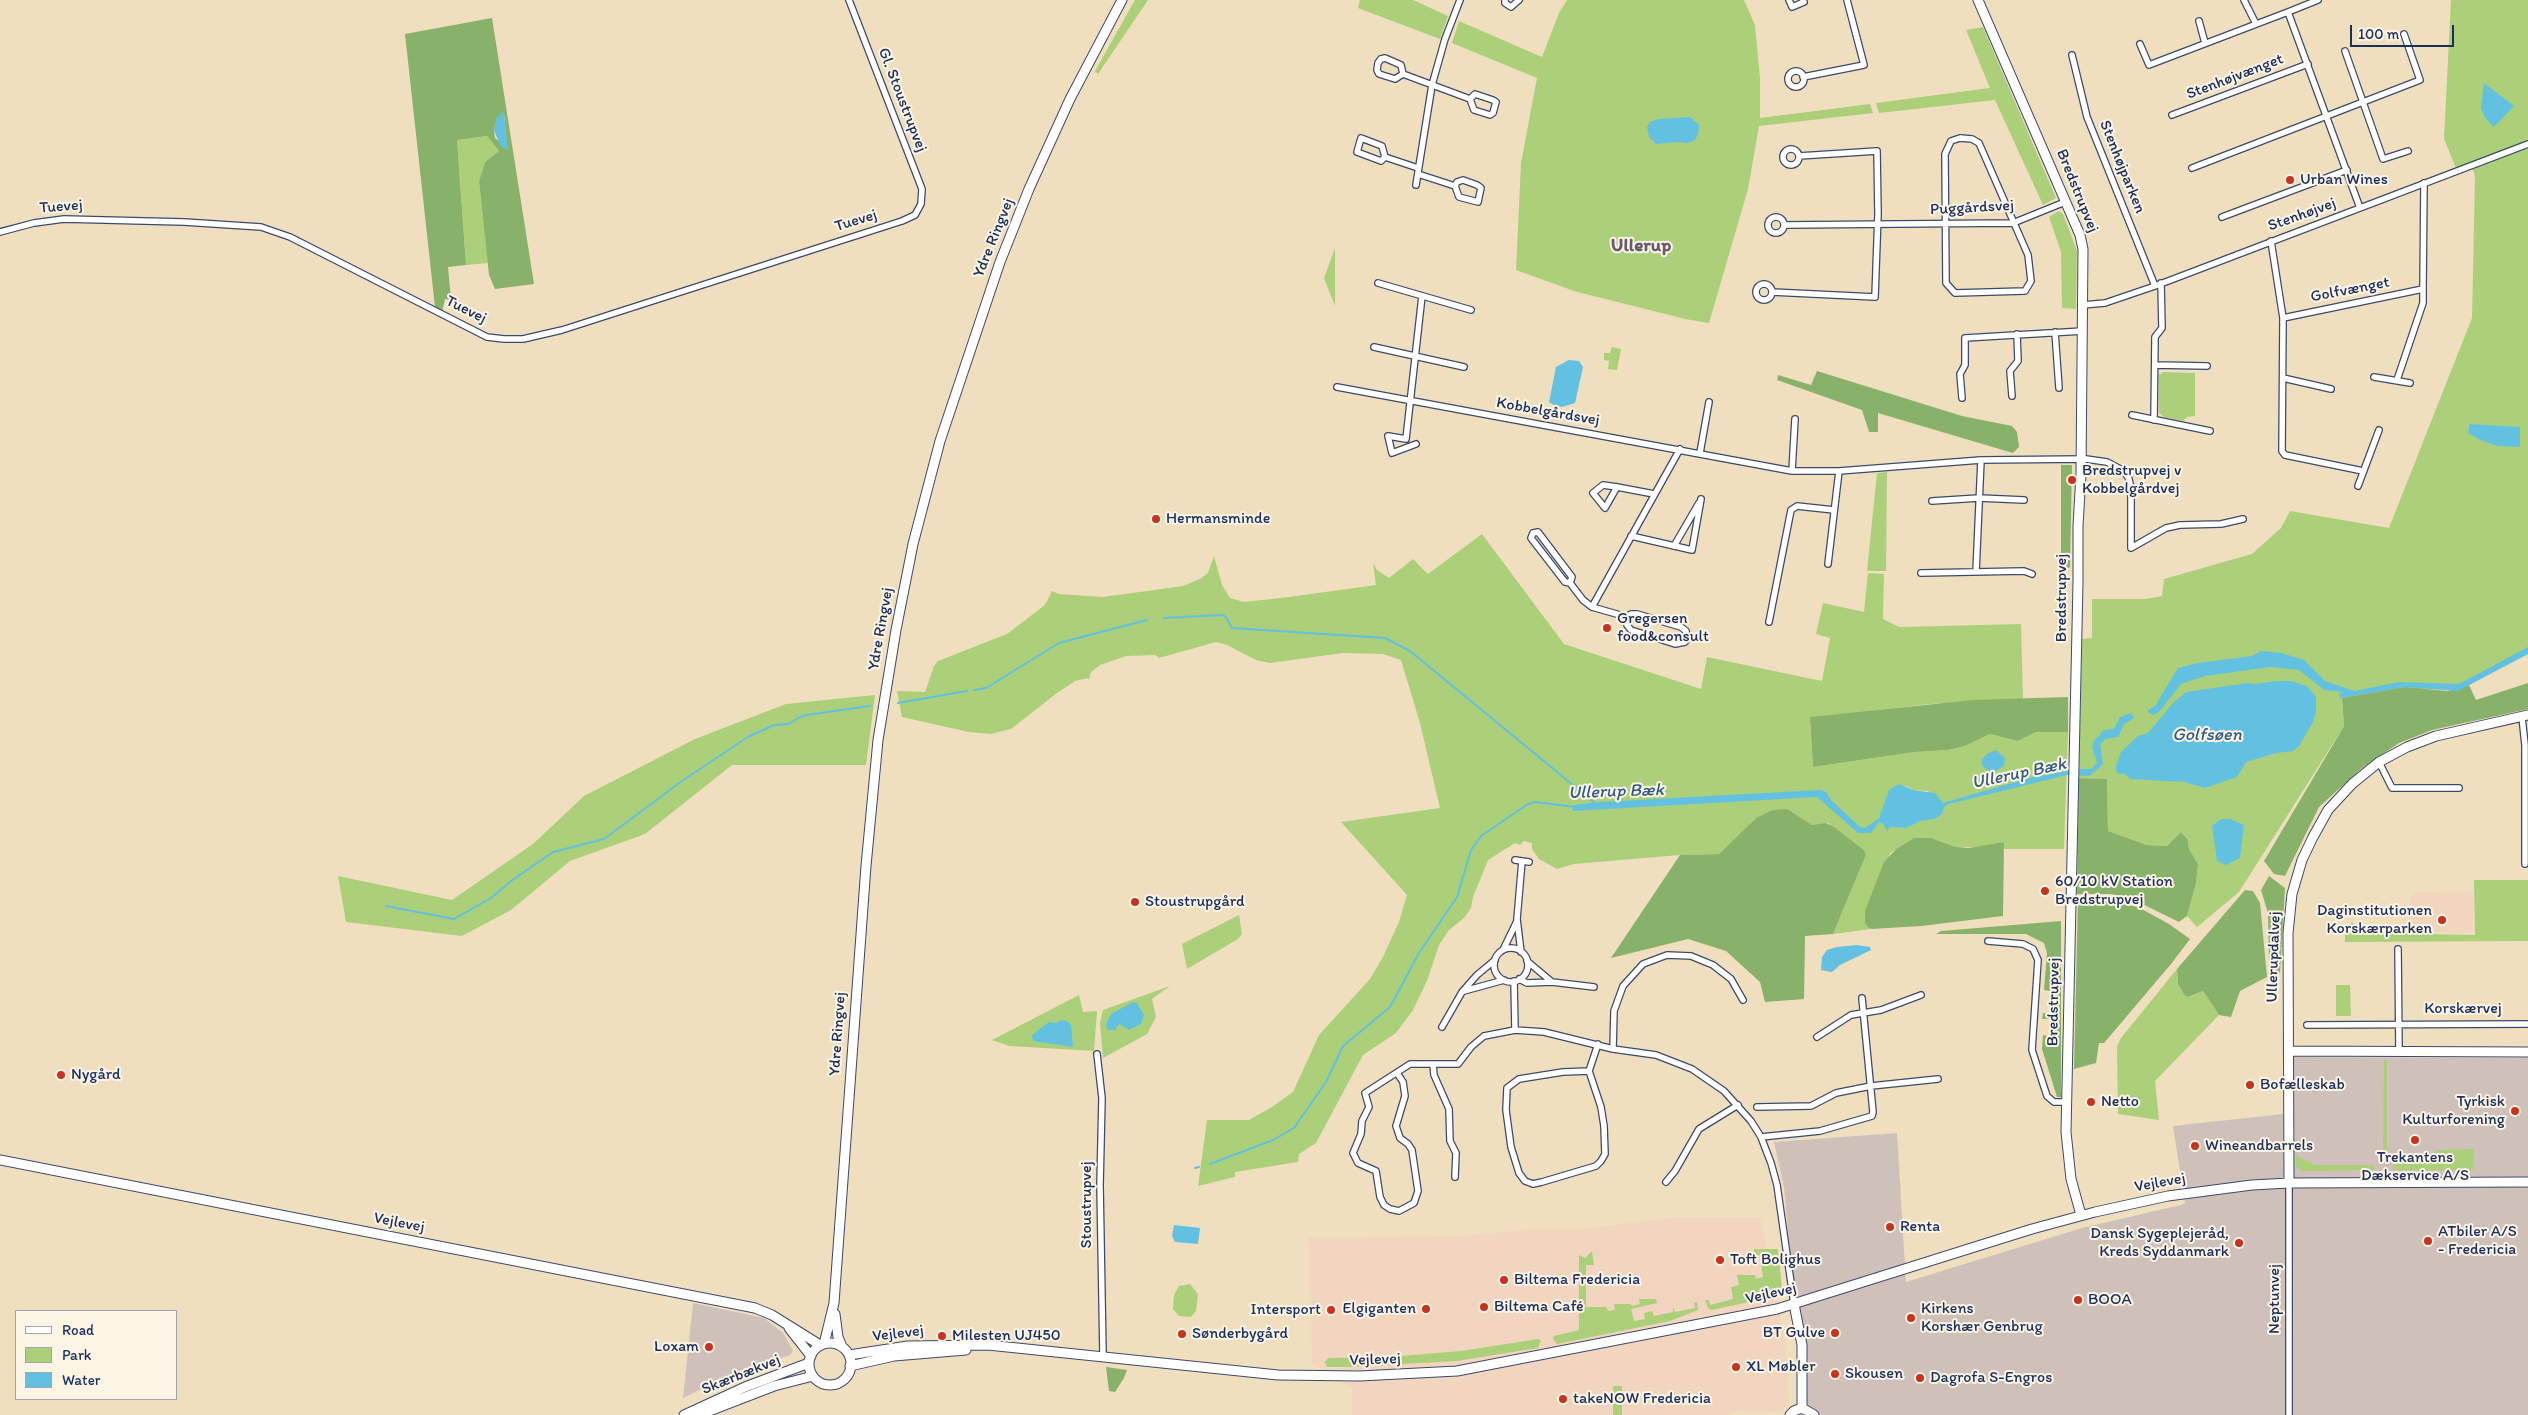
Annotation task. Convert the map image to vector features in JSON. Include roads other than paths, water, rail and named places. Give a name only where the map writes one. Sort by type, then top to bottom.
[{"type":"street","name":"Gl. Stoustrupvej","points":[[849,0],[922,189],[923,199],[918,211]]},
{"type":"street","name":"Ydre Ringvej","points":[[842,1347],[838,1337],[834,1304],[871,805],[888,671],[913,544],[940,441],[963,367],[1000,262],[1062,118],[1122,0]]},
{"type":"street","points":[[1416,185],[1432,85],[1445,39],[1460,0]]},
{"type":"street","points":[[1505,0],[1505,3],[1511,7],[1519,0]]},
{"type":"street","points":[[1789,0],[1792,7],[1804,2],[1803,0]]},
{"type":"street","points":[[1803,77],[1864,65],[1847,0]]},
{"type":"street","name":"Bredstrupvej","points":[[1978,0],[2080,235],[2083,249],[2077,677],[2073,774],[2067,1102],[2067,1146],[2073,1186],[2081,1216]]},
{"type":"street","points":[[2244,0],[2256,24]]},
{"type":"street","points":[[2140,44],[2149,65],[2318,0]]},
{"type":"street","name":"Stenhøjvænget","points":[[2288,12],[2360,208]]},
{"type":"street","points":[[2199,21],[2205,43]]},
{"type":"street","points":[[2192,168],[2328,118],[2420,80],[2404,34]]},
{"type":"street","points":[[2345,51],[2384,159],[2408,150]]},
{"type":"street","name":"Stenhøjparken","points":[[2072,55],[2087,118],[2158,284]]},
{"type":"street","points":[[1385,58],[1398,63],[1401,65],[1403,74],[1395,79],[1380,74],[1377,70],[1378,63],[1381,59],[1385,58]]},
{"type":"street","name":"Stenhøjvænget","points":[[2172,115],[2308,64]]},
{"type":"street","points":[[1403,74],[1470,99],[1474,110],[1490,115],[1493,113],[1496,102],[1494,100],[1475,94],[1470,99]]},
{"type":"street","points":[[1361,138],[1382,146],[1385,157],[1381,161],[1357,152],[1361,138]]},
{"type":"street","points":[[1960,138],[1972,139],[1979,143],[2013,223],[2030,264],[2031,281],[2025,290],[1955,294],[1946,283],[1945,154],[1951,141],[1960,138]]},
{"type":"street","name":"Stenhøjvej","points":[[2083,305],[2105,303],[2158,284],[2528,144]]},
{"type":"street","points":[[1772,292],[1875,297],[1877,151],[1799,156]]},
{"type":"street","points":[[1385,157],[1455,186],[1459,197],[1478,202],[1481,188],[1477,185],[1463,180],[1457,182],[1455,186]]},
{"type":"street","points":[[2222,216],[2347,170]]},
{"type":"street","points":[[2396,380],[2423,304],[2424,183]]},
{"type":"street","name":"Puggårdsvej","points":[[1784,225],[2013,223],[2065,202]]},
{"type":"street","name":"Tuevej","points":[[0,232],[34,223],[64,219],[184,222],[261,227],[290,237],[480,333],[495,338],[513,340],[562,330],[902,221],[918,211]]},
{"type":"street","points":[[2271,241],[2283,318],[2282,451],[2285,455],[2363,471]]},
{"type":"street","points":[[1378,283],[1471,310]]},
{"type":"street","points":[[2154,420],[2155,337],[2162,328],[2158,284]]},
{"type":"street","name":"Golfvænget","points":[[2283,318],[2423,290]]},
{"type":"street","points":[[1406,439],[1422,296]]},
{"type":"street","points":[[1962,398],[1960,374],[1965,365],[1965,338],[2083,331]]},
{"type":"street","points":[[2055,332],[2058,388]]},
{"type":"street","points":[[2012,396],[2010,371],[2018,361],[2017,334]]},
{"type":"street","points":[[1374,347],[1464,367]]},
{"type":"street","points":[[2155,365],[2207,366]]},
{"type":"street","points":[[2374,377],[2410,383]]},
{"type":"street","points":[[2283,378],[2331,389]]},
{"type":"street","name":"Kobbelgårdsvej","points":[[1337,387],[1680,449],[1762,467],[1792,471],[1838,471],[1981,460],[2081,459],[2114,464],[2124,471],[2129,479],[2131,488],[2131,548],[2166,528],[2180,525],[2221,524],[2243,519]]},
{"type":"street","points":[[1700,453],[1709,402]]},
{"type":"street","points":[[2132,415],[2210,431]]},
{"type":"street","points":[[1792,471],[1795,419]]},
{"type":"street","points":[[2358,486],[2379,430]]},
{"type":"street","points":[[1388,436],[1406,439],[1416,444],[1392,453],[1388,436]]},
{"type":"street","points":[[1592,607],[1680,449]]},
{"type":"street","points":[[1976,572],[1981,460]]},
{"type":"street","points":[[1828,564],[1838,471]]},
{"type":"street","points":[[1617,487],[1606,508],[1593,493],[1604,485],[1617,487],[1654,494]]},
{"type":"street","points":[[1932,501],[1979,498],[2024,500]]},
{"type":"street","points":[[1631,536],[1674,546],[1692,550],[1701,499],[1674,546]]},
{"type":"street","points":[[1768,622],[1790,510],[1797,506],[1834,510]]},
{"type":"street","points":[[1570,583],[1572,577],[1538,532],[1533,533],[1531,538],[1564,582],[1570,583],[1592,607],[1627,617],[1631,614],[1637,614],[1681,627],[1686,630],[1687,639],[1685,642],[1676,644],[1631,630],[1626,625],[1627,617]]},
{"type":"street","points":[[1921,573],[2024,570],[2032,574]]},
{"type":"street","name":"Ullerupdalvej","points":[[2289,1183],[2288,932],[2292,894],[2302,860],[2328,810],[2352,784],[2379,762],[2407,747],[2436,736],[2525,716],[2527,745],[2525,864]]},
{"type":"street","points":[[2379,762],[2392,788],[2459,788]]},
{"type":"street","points":[[1442,1026],[1462,992],[1503,950],[1517,919],[1526,861],[1515,860]]},
{"type":"street","points":[[1517,919],[1522,952],[1527,961],[1552,982]]},
{"type":"street","points":[[1988,941],[2023,944],[2032,949],[2038,960],[2032,1050],[2047,1096],[2054,1102],[2067,1102]]},
{"type":"street","points":[[1503,950],[1513,948],[1522,952]]},
{"type":"street","points":[[2398,949],[2399,1052]]},
{"type":"street","points":[[1613,1049],[1614,1011],[1623,986],[1643,964],[1667,955],[1691,956],[1713,965],[1731,979],[1743,1000]]},
{"type":"street","points":[[1495,960],[1496,972],[1504,980]]},
{"type":"street","points":[[1515,1030],[1517,980],[1526,971],[1527,961]]},
{"type":"street","points":[[1462,992],[1480,985],[1504,980],[1517,980],[1527,983],[1552,982],[1594,987]]},
{"type":"street","points":[[1817,1037],[1850,1015],[1881,1010],[1921,995]]},
{"type":"street","points":[[1761,1137],[1820,1131],[1868,1118],[1873,1112],[1862,998]]},
{"type":"street","name":"Korskærvej","points":[[2307,1025],[2528,1024]]},
{"type":"street","points":[[1397,1073],[1403,1082],[1405,1096],[1396,1126],[1400,1138],[1412,1150],[1418,1190],[1414,1203],[1399,1210],[1390,1209],[1384,1205],[1380,1197],[1376,1172],[1358,1163],[1353,1153],[1360,1134],[1362,1120],[1369,1106],[1365,1092],[1410,1064],[1458,1064],[1471,1047],[1484,1036],[1515,1030],[1544,1032],[1613,1049],[1646,1053],[1675,1061],[1709,1079],[1738,1105],[1761,1137],[1771,1163],[1777,1186],[1794,1304],[1802,1345],[1802,1408]]},
{"type":"street","points":[[1588,1071],[1563,1072],[1519,1079],[1507,1088],[1506,1110],[1511,1147],[1519,1173],[1525,1181],[1533,1184],[1542,1182],[1596,1166],[1601,1162],[1605,1154],[1604,1126],[1601,1108],[1588,1071],[1598,1044]]},
{"type":"street","points":[[2289,1052],[2528,1052]]},
{"type":"street","name":"Stoustrupvej","points":[[1098,1054],[1102,1098],[1100,1194],[1103,1355]]},
{"type":"street","points":[[1433,1064],[1434,1075],[1449,1109],[1450,1140],[1456,1153],[1455,1177]]},
{"type":"street","points":[[1757,1108],[1811,1106],[1836,1093],[1871,1086],[1938,1079]]},
{"type":"street","points":[[1666,1182],[1675,1171],[1699,1129],[1738,1105]]},
{"type":"street","name":"Vejlevej","points":[[0,1160],[747,1306],[764,1311],[822,1344]]},
{"type":"street","name":"Vejlevej","points":[[849,1355],[908,1346],[947,1344],[1003,1345],[1278,1375],[1338,1377],[1424,1374],[1497,1365],[1794,1304],[2081,1216],[2168,1196],[2252,1185],[2289,1183],[2528,1182]]},
{"type":"street","name":"Neptunvej","points":[[2289,1183],[2290,1415]]},
{"type":"street","name":"Ydre Ringvej","points":[[822,1344],[834,1304]]},
{"type":"street","name":"Vejlevej","points":[[788,1326],[810,1359]]},
{"type":"street","points":[[834,1343],[842,1347],[849,1355],[850,1366],[845,1378],[835,1384],[823,1383],[813,1376],[810,1359],[822,1344],[834,1343]]},
{"type":"street","name":"Vejlevej","points":[[850,1366],[894,1356],[933,1351],[1004,1350],[1011,1347]]},
{"type":"street","name":"Skærbækvej","points":[[684,1415],[810,1359]]},
{"type":"street","name":"Skærbækvej","points":[[699,1415],[774,1386],[813,1376]]},
{"type":"street","points":[[1790,1415],[1802,1408]]},
{"type":"street","points":[[1802,1408],[1814,1415]]},
{"type":"water","points":[[2484,83],[2514,106],[2494,127],[2485,118],[2481,108]]},
{"type":"water","points":[[502,112],[504,114],[508,151],[500,145],[494,130],[497,118]]},
{"type":"water","points":[[1690,117],[1699,125],[1695,140],[1688,143],[1656,144],[1649,137],[1647,127],[1650,122],[1659,119]]},
{"type":"water","points":[[1569,360],[1579,361],[1583,367],[1575,403],[1562,407],[1555,406],[1549,402],[1556,367]]},
{"type":"water","points":[[2469,424],[2520,427],[2520,447],[2497,446],[2480,440],[2468,433]]},
{"type":"water","points":[[2528,647],[2528,654],[2458,691],[2405,687],[2340,698],[2339,693],[2344,692],[2324,690],[2299,670],[2270,667],[2205,676],[2181,684],[2159,712],[2153,715],[2148,712],[2148,710],[2155,706],[2178,668],[2198,663],[2252,656],[2261,651],[2281,653],[2304,660],[2325,681],[2354,691],[2399,682],[2459,684]]},
{"type":"water","name":"Golfsøen","points":[[2276,681],[2291,681],[2307,686],[2316,697],[2316,712],[2313,722],[2299,746],[2293,751],[2276,753],[2246,762],[2237,777],[2205,788],[2184,782],[2130,779],[2125,774],[2119,774],[2116,771],[2116,765],[2121,752],[2138,736],[2148,733],[2173,703],[2186,692]]},
{"type":"water","points":[[2131,713],[2134,718],[2124,724],[2118,737],[2105,739],[2100,745],[2103,764],[2089,776],[2067,775],[1949,804],[1944,807],[1942,814],[1934,819],[1920,821],[1906,828],[1890,827],[1887,831],[1883,824],[1879,822],[1871,833],[1858,833],[1817,797],[1572,811],[1574,805],[1600,802],[1821,790],[1826,792],[1831,800],[1860,827],[1865,828],[1879,818],[1889,790],[1899,784],[1913,790],[1935,793],[1943,803],[2029,778],[2078,769],[2091,769],[2097,763],[2092,747],[2094,741],[2104,730],[2114,729],[2120,717]]},
{"type":"water","points":[[1996,750],[2005,758],[2004,766],[1995,771],[1987,770],[1982,765],[1982,760],[1987,754]]},
{"type":"water","points":[[2221,819],[2230,819],[2244,825],[2240,858],[2226,865],[2217,861],[2212,826]]},
{"type":"water","points":[[1857,945],[1870,947],[1871,950],[1840,965],[1832,972],[1821,970],[1822,957],[1827,950]]},
{"type":"water","points":[[1133,1002],[1137,1003],[1144,1015],[1141,1024],[1129,1030],[1119,1024],[1115,1030],[1108,1030],[1106,1025],[1111,1014]]},
{"type":"water","points":[[1061,1020],[1067,1021],[1071,1025],[1073,1047],[1033,1041],[1032,1035],[1049,1022],[1056,1023]]},
{"type":"water","points":[[1174,1225],[1200,1228],[1198,1244],[1175,1242],[1172,1236]]},
{"type":"waterway","points":[[1164,618],[1222,615],[1226,617],[1232,628],[1385,638],[1410,651],[1596,804]]},
{"type":"waterway","points":[[974,690],[986,688],[1059,643],[1147,620]]},
{"type":"waterway","points":[[898,703],[967,691]]},
{"type":"waterway","points":[[386,906],[454,919],[491,898],[511,881],[553,852],[604,839],[682,781],[748,737],[774,725],[789,724],[806,715],[870,706]]},
{"type":"waterway","name":"Ullerup Bæk","points":[[1210,1164],[1273,1140],[1294,1128],[1326,1082],[1343,1046],[1390,1007],[1419,953],[1457,897],[1471,850],[1481,836],[1528,804],[1535,802],[1575,807]]},
{"type":"waterway","name":"Ullerup Bæk","points":[[1195,1168],[1199,1167]]},
{"type":"place","name":"Urban Wines","points":[[2290,180]]},
{"type":"place","name":"Bredstrupvej v Kobbelgårdvej","points":[[2072,480]]},
{"type":"place","name":"Hermansminde","points":[[1156,519]]},
{"type":"place","name":"Gregersen food&consult","points":[[1607,628]]},
{"type":"place","name":"60/10 kV Station Bredstrupvej","points":[[2045,891]]},
{"type":"place","name":"Stoustrupgård","points":[[1135,902]]},
{"type":"place","name":"Daginstitutionen Korskærparken","points":[[2442,920]]},
{"type":"place","name":"Nygård","points":[[61,1075]]},
{"type":"place","name":"Bofælleskab","points":[[2250,1085]]},
{"type":"place","name":"Netto","points":[[2091,1102]]},
{"type":"place","name":"Tyrkisk Kulturforening","points":[[2515,1111]]},
{"type":"place","name":"Trekantens Dækservice A/S","points":[[2415,1140]]},
{"type":"place","name":"Wineandbarrels","points":[[2195,1146]]},
{"type":"place","name":"Renta","points":[[1890,1227]]},
{"type":"place","name":"ATbiler A/S - Fredericia","points":[[2428,1241]]},
{"type":"place","name":"Dansk Sygeplejeråd, Kreds Syddanmark","points":[[2239,1243]]},
{"type":"place","name":"Toft Bolighus","points":[[1720,1260]]},
{"type":"place","name":"Biltema Fredericia","points":[[1504,1280]]},
{"type":"place","name":"BOOA","points":[[2078,1300]]},
{"type":"place","name":"Biltema Café","points":[[1484,1307]]},
{"type":"place","name":"Elgiganten","points":[[1426,1309]]},
{"type":"place","name":"Intersport","points":[[1331,1310]]},
{"type":"place","name":"Kirkens Korshær Genbrug","points":[[1911,1318]]},
{"type":"place","name":"BT Gulve","points":[[1835,1333]]},
{"type":"place","name":"Sønderbygård","points":[[1182,1334]]},
{"type":"place","name":"Milesten UJ450","points":[[942,1336]]},
{"type":"place","name":"Loxam","points":[[709,1347]]},
{"type":"place","name":"XL Møbler","points":[[1736,1367]]},
{"type":"place","name":"Skousen","points":[[1835,1374]]},
{"type":"place","name":"Dagrofa S-Engros","points":[[1920,1378]]},
{"type":"place","name":"takeNOW Fredericia","points":[[1563,1399]]},
{"type":"district","name":"Ullerup","points":[[1641,246]]}]
